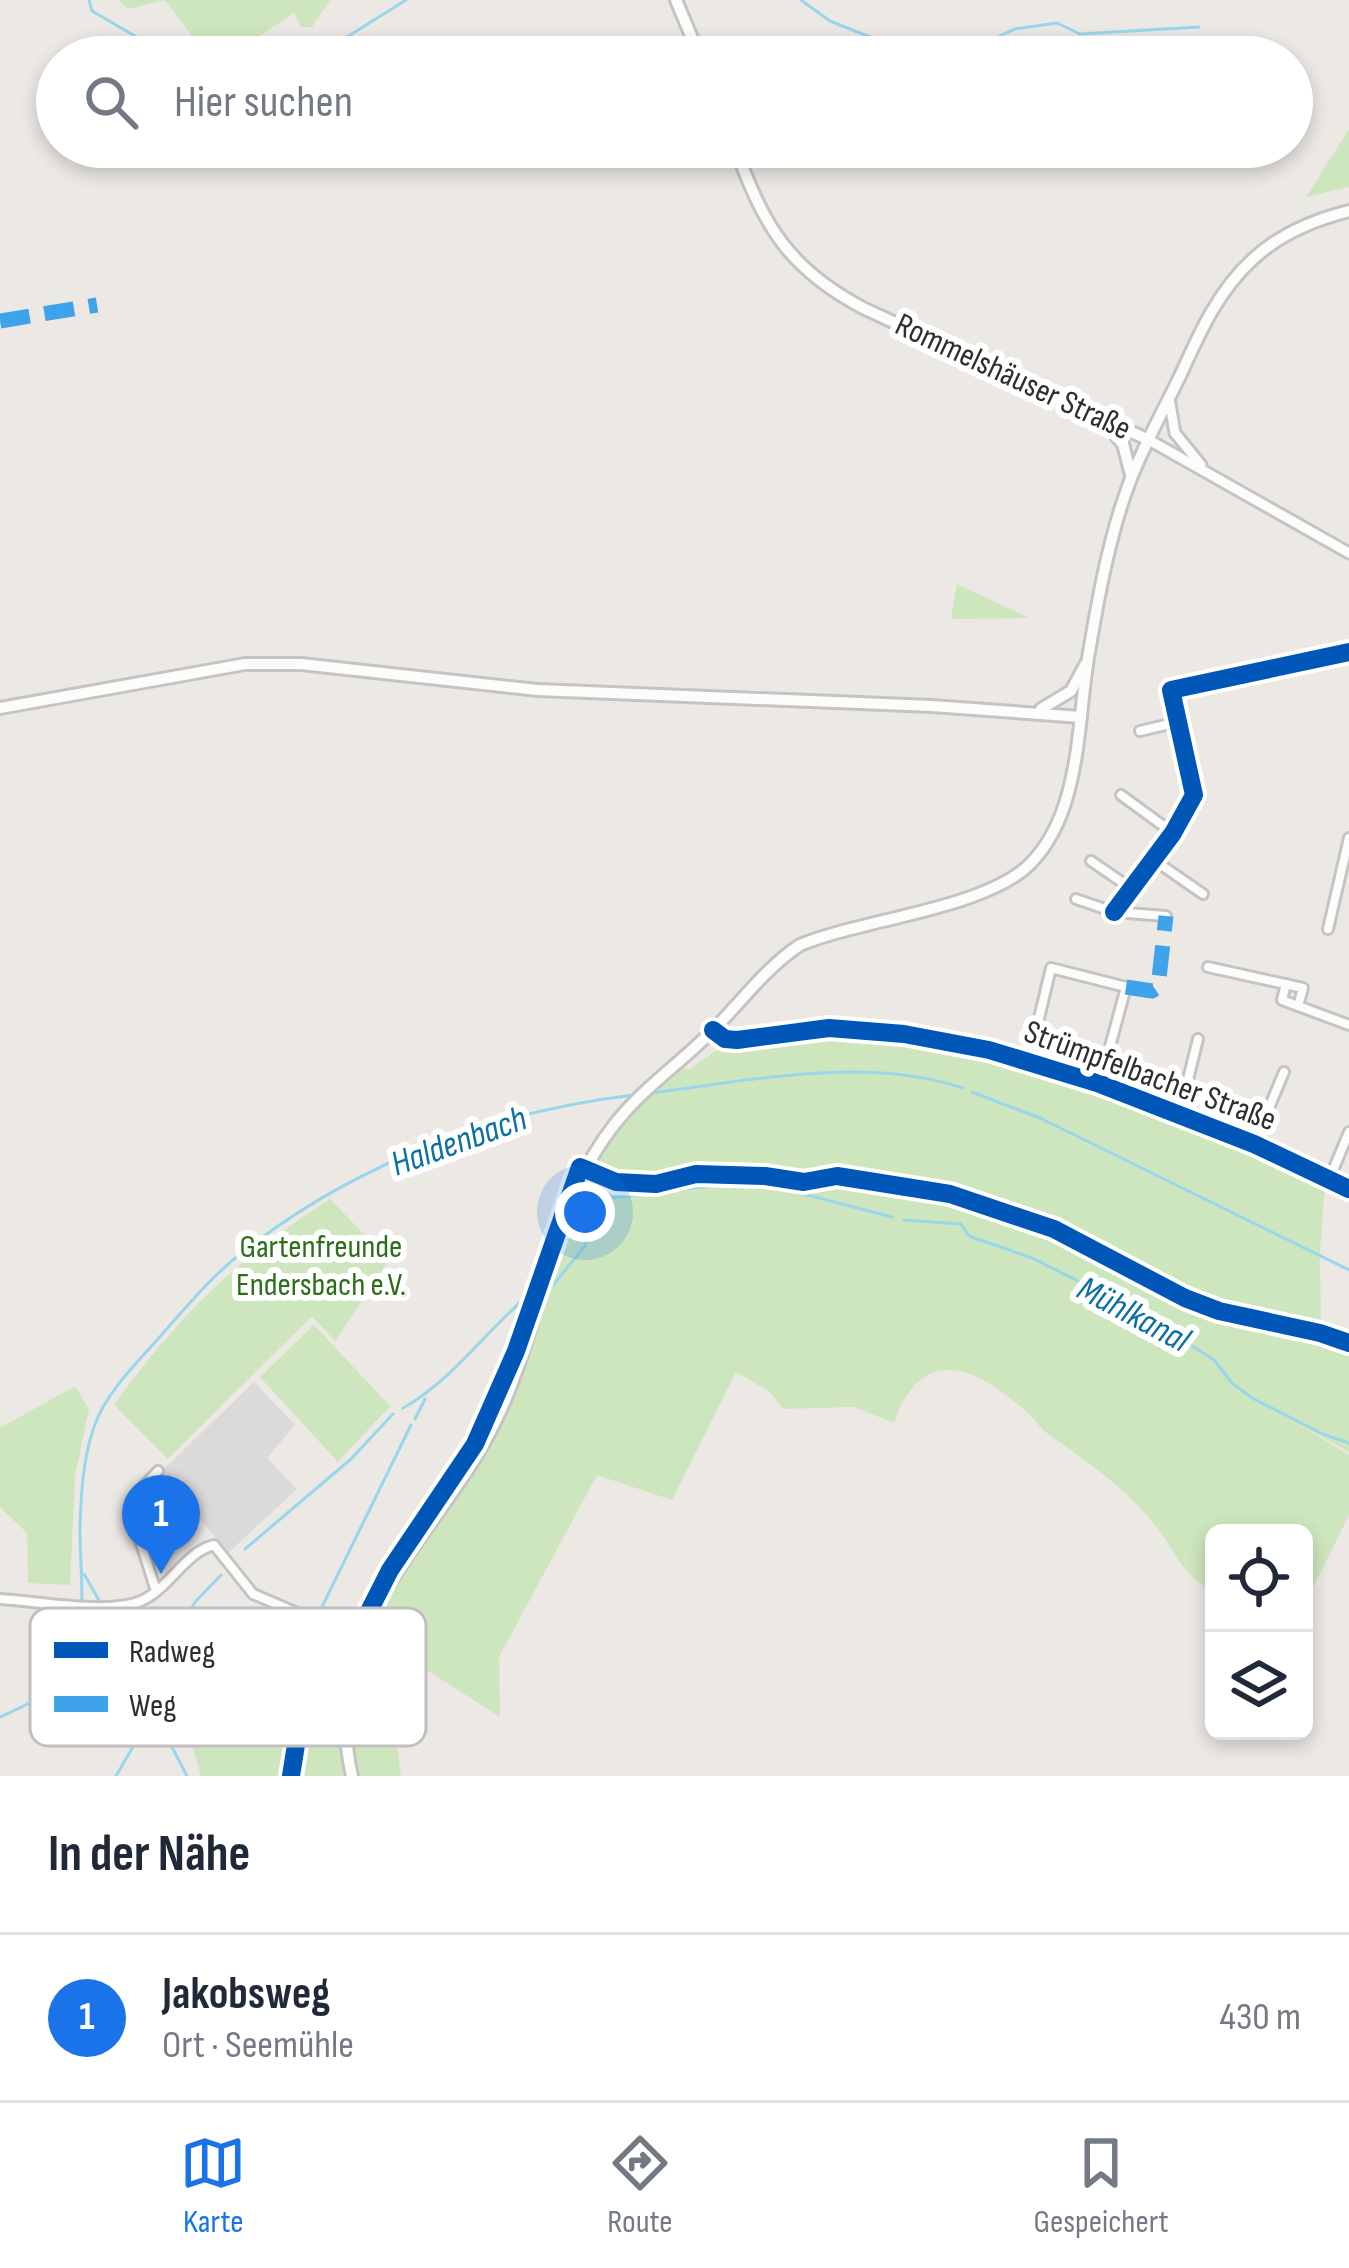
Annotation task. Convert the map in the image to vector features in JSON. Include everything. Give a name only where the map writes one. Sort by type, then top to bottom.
[{"type":"main road","points":[[676,0],[691,36]]},
{"type":"main road","name":"Rommelshäuser Straße","points":[[744,168],[767,224],[797,265],[820,284],[865,310],[1150,440]]},
{"type":"main road","points":[[378,1608],[399,1564],[471,1465],[498,1415],[569,1206],[612,1126],[779,959],[800,945],[981,893],[1026,868],[1039,854],[1058,820],[1119,514],[1131,478],[1210,312],[1252,260],[1298,228],[1349,211]]},
{"type":"main road","points":[[1099,415],[1123,444],[1131,478]]},
{"type":"main road","points":[[1032,712],[1071,691],[1088,658]]},
{"type":"main road","points":[[0,708],[218,668],[301,664],[538,690],[1081,717]]},
{"type":"main road","points":[[349,1746],[352,1776]]},
{"type":"street","points":[[1169,398],[1175,433],[1208,473]]},
{"type":"street","name":"Rommelshäuser Straße","points":[[1150,440],[1349,553]]},
{"type":"street","points":[[1114,912],[1173,832],[1194,794],[1171,690],[1349,652]]},
{"type":"street","points":[[1140,731],[1178,722]]},
{"type":"street","points":[[1121,795],[1173,832]]},
{"type":"street","points":[[1328,929],[1349,838]]},
{"type":"street","points":[[1154,860],[1203,894]]},
{"type":"street","points":[[1091,861],[1132,889]]},
{"type":"street","points":[[1076,899],[1114,912],[1166,916]]},
{"type":"street","points":[[1208,967],[1303,988],[1300,1003]]},
{"type":"street","points":[[1029,1060],[1051,968],[1126,987],[1100,1084]]},
{"type":"street","points":[[1286,984],[1282,1000],[1349,1024]]},
{"type":"street","name":"Strümpfelbacher Straße","points":[[713,1030],[725,1039],[737,1040],[829,1028],[904,1034],[1029,1060],[1254,1144],[1349,1189]]},
{"type":"street","name":"Strümpfelbacher Straße","points":[[1179,1116],[1198,1039]]},
{"type":"street","name":"Strümpfelbacher Straße","points":[[1254,1144],[1284,1072]]},
{"type":"street","points":[[1330,1180],[1349,1132]]},
{"type":"street","points":[[156,1591],[132,1515],[132,1499],[158,1471]]},
{"type":"street","points":[[0,1599],[122,1606],[144,1600],[198,1552],[214,1545],[253,1594],[287,1608]]},
{"type":"shaded area","points":[[254,1382],[295,1425],[267,1458],[297,1489],[228,1553],[161,1472]]},
{"type":"green space","points":[[118,0],[165,0],[128,9]]},
{"type":"green space","points":[[165,0],[330,0],[312,27],[301,27],[294,13],[260,36],[192,36]]},
{"type":"green space","points":[[1349,129],[1349,187],[1306,197]]},
{"type":"green space","points":[[957,584],[1029,618],[951,619]]},
{"type":"green space","points":[[831,1031],[960,1046],[1120,1096],[1325,1184],[1321,1335],[1311,1351],[1323,1335],[1349,1346],[1349,1452],[1298,1424],[1349,1455],[1349,1515],[1313,1588],[1313,1524],[1205,1524],[1202,1585],[1118,1486],[1045,1432],[1010,1398],[972,1375],[953,1370],[920,1380],[894,1423],[854,1407],[783,1409],[770,1392],[736,1372],[672,1500],[597,1475],[499,1657],[500,1717],[426,1670],[426,1608],[380,1608],[383,1600],[502,1418],[572,1206],[614,1128],[678,1067],[690,1069],[724,1045]]},
{"type":"green space","name":"Gartenfreunde Endersbach e.V.","points":[[330,1199],[389,1260],[335,1341],[312,1316],[168,1459],[114,1405],[162,1343],[211,1291],[265,1244]]},
{"type":"green space","points":[[314,1325],[390,1406],[338,1462],[260,1377]]},
{"type":"green space","points":[[75,1386],[89,1409],[75,1476],[70,1585],[28,1583],[27,1533],[0,1507],[0,1428]]},
{"type":"green space","points":[[291,1746],[286,1776],[201,1776],[193,1749]]},
{"type":"green space","points":[[306,1746],[341,1746],[343,1776],[302,1776]]},
{"type":"green space","points":[[354,1746],[397,1746],[401,1776],[357,1776]]},
{"type":"waterway","points":[[89,0],[92,11],[135,36]]},
{"type":"waterway","points":[[349,36],[406,0]]},
{"type":"waterway","points":[[801,0],[830,21],[868,36]]},
{"type":"waterway","points":[[1000,36],[1057,23],[1080,34],[1199,27]]},
{"type":"waterway","name":"Haldenbach","points":[[650,1093],[847,1072],[925,1078],[963,1088]]},
{"type":"waterway","name":"Haldenbach","points":[[972,1092],[1040,1118],[1349,1270]]},
{"type":"waterway","name":"Haldenbach","points":[[82,1608],[82,1489],[94,1427],[122,1380],[212,1279],[291,1217],[431,1145],[531,1114],[634,1095]]},
{"type":"waterway","name":"Mühlkanal","points":[[554,1284],[585,1246],[599,1205],[609,1198],[735,1183],[792,1191],[892,1217]]},
{"type":"waterway","name":"Mühlkanal","points":[[904,1220],[961,1224],[969,1236],[1032,1258],[1140,1312],[1214,1360],[1252,1398],[1349,1443]]},
{"type":"waterway","name":"Mühlkanal","points":[[403,1408],[454,1369],[530,1294]]},
{"type":"waterway","points":[[415,1419],[425,1399]]},
{"type":"waterway","name":"Mühlkanal","points":[[245,1549],[351,1459],[393,1414]]},
{"type":"waterway","points":[[321,1608],[411,1425]]},
{"type":"waterway","points":[[84,1574],[100,1602]]},
{"type":"waterway","name":"Mühlkanal","points":[[192,1608],[221,1575]]},
{"type":"waterway","name":"Haldenbach","points":[[0,1717],[30,1702]]},
{"type":"waterway","name":"Mühlkanal","points":[[116,1776],[133,1746]]},
{"type":"waterway","points":[[171,1746],[187,1776]]},
{"type":"waterway","points":[[294,1776],[298,1746]]},
{"type":"marked path","points":[[0,321],[97,305]]},
{"type":"marked path","points":[[1126,987],[1152,991],[1158,987],[1166,916]]},
{"type":"cycle path","points":[[1114,912],[1173,833],[1194,795],[1171,690],[1349,652]]},
{"type":"cycle path","points":[[713,1030],[725,1039],[737,1040],[829,1028],[904,1034],[989,1050],[1100,1084],[1254,1144],[1349,1189]]},
{"type":"cycle path","points":[[371,1608],[390,1570],[475,1444],[516,1351],[580,1167],[616,1182],[656,1184],[696,1174],[804,1182],[837,1176],[950,1194],[1054,1229],[1219,1311],[1349,1343]]},
{"type":"cycle path","points":[[291,1776],[296,1746]]},
{"type":"place","name":"Jakobsweg","points":[[161,1574]]}]
